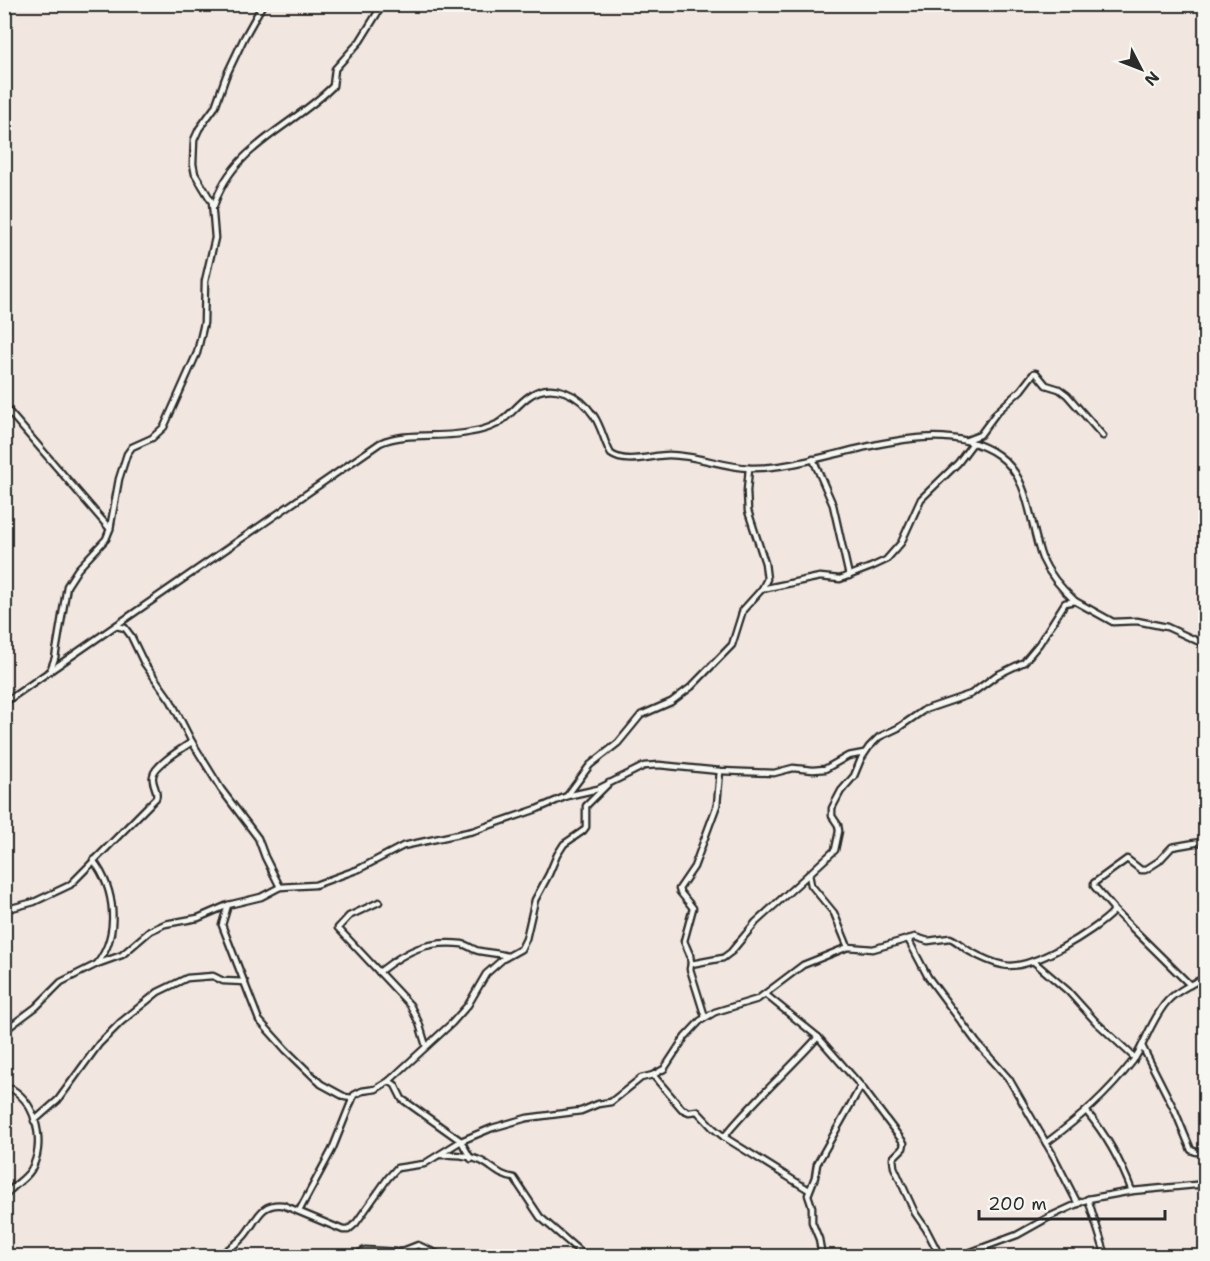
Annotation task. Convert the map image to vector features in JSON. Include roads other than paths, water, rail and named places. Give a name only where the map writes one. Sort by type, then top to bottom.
[{"type":"street","points":[[50,670],[55,658],[67,586],[78,569],[106,539],[127,454],[132,447],[152,438],[164,427],[200,345],[204,323],[205,281],[215,238],[214,207],[195,174],[194,140],[198,129],[215,107],[226,76],[263,4]]},
{"type":"street","points":[[214,207],[222,186],[246,154],[333,86],[336,68],[360,41],[383,4]]},
{"type":"street","points":[[4,703],[380,442],[463,434],[482,429],[500,422],[531,395],[544,390],[563,390],[584,404],[598,423],[607,446],[616,457],[628,459],[670,455],[749,468],[813,459],[905,440],[967,440],[980,435],[997,412],[1021,390],[1034,373],[1046,385],[1063,392],[1103,436]]},
{"type":"street","points":[[4,406],[110,529]]},
{"type":"street","points":[[967,440],[1001,457],[1013,472],[1026,496],[1042,557],[1050,573],[1075,601],[1107,620],[1160,625],[1206,645]]},
{"type":"street","points":[[762,589],[820,578],[834,579],[849,576],[871,567],[895,552],[902,543],[921,500],[965,455],[973,443]]},
{"type":"street","points":[[813,459],[833,505],[849,576]]},
{"type":"street","points":[[567,796],[590,765],[618,743],[641,716],[680,696],[701,679],[732,645],[743,610],[762,589],[767,575],[748,511],[749,468]]},
{"type":"street","points":[[691,964],[723,958],[731,952],[756,922],[835,850],[839,831],[832,816],[832,808],[856,771],[864,753],[879,737],[898,728],[924,710],[971,694],[991,678],[1024,662],[1039,644],[1062,606],[1069,601],[1075,601]]},
{"type":"street","points":[[114,626],[122,627],[131,636],[144,663],[171,701],[192,742],[221,789],[258,838],[280,887]]},
{"type":"street","points":[[4,910],[34,902],[63,890],[76,880],[156,798],[158,791],[153,779],[154,771],[192,742]]},
{"type":"street","points":[[4,1031],[36,1007],[61,982],[97,964],[122,955],[143,936],[156,928],[173,921],[198,918],[228,905],[261,897],[280,887],[315,885],[359,869],[402,846],[473,831],[567,796],[598,789],[637,768],[652,765],[774,773],[793,768],[820,770],[848,756],[864,753]]},
{"type":"street","points":[[705,1017],[690,969],[690,955],[684,941],[693,908],[679,889],[694,867],[717,805],[720,771]]},
{"type":"street","points":[[299,1211],[335,1144],[352,1098],[357,1093],[376,1089],[389,1081],[452,1023],[468,1005],[486,974],[507,956],[523,947],[532,906],[556,855],[569,839],[586,827],[586,806],[609,783]]},
{"type":"street","points":[[1190,984],[1114,910],[1094,883],[1127,859],[1145,870],[1159,861],[1172,847],[1206,841]]},
{"type":"street","points":[[93,861],[106,882],[113,916],[112,933],[97,964]]},
{"type":"street","points":[[809,874],[811,885],[834,913],[848,947]]},
{"type":"street","points":[[379,902],[349,915],[338,928],[410,1005],[419,1023],[426,1046]]},
{"type":"street","points":[[228,905],[222,925],[257,1016],[285,1050],[321,1084],[352,1098]]},
{"type":"street","points":[[217,1257],[243,1237],[267,1206],[275,1203],[348,1230],[356,1223],[393,1172],[399,1168],[420,1166],[461,1141],[492,1128],[527,1118],[581,1111],[611,1101],[635,1081],[653,1075],[668,1064],[685,1037],[705,1017],[752,1001],[765,994],[803,964],[848,947],[873,949],[915,937],[928,941],[951,938],[969,951],[1006,966],[1033,961],[1058,950],[1100,923],[1114,910]]},
{"type":"street","points":[[908,939],[924,972],[977,1043],[1009,1079],[1078,1204]]},
{"type":"street","points":[[379,972],[407,953],[432,943],[461,944],[478,951],[495,952],[507,956]]},
{"type":"street","points":[[1033,961],[1068,991],[1096,1022],[1135,1058]]},
{"type":"street","points":[[34,1121],[58,1100],[99,1044],[158,992],[187,978],[213,976],[223,981],[245,982]]},
{"type":"street","points":[[1046,1143],[1087,1112],[1135,1058],[1168,998],[1206,977]]},
{"type":"street","points":[[765,994],[818,1037],[861,1086],[904,1143],[903,1148],[893,1158],[894,1167],[915,1213],[940,1257]]},
{"type":"street","points":[[724,1137],[747,1108],[818,1037]]},
{"type":"street","points":[[1142,1046],[1191,1150],[1206,1151]]},
{"type":"street","points":[[653,1075],[686,1112],[698,1111],[724,1137],[809,1190]]},
{"type":"street","points":[[389,1081],[402,1099],[461,1141],[471,1159]]},
{"type":"street","points":[[822,1257],[819,1239],[812,1222],[809,1190],[815,1177],[817,1164],[861,1086]]},
{"type":"street","points":[[4,1090],[12,1089],[24,1098],[34,1121],[39,1141],[38,1153],[26,1176],[4,1198]]},
{"type":"street","points":[[1087,1112],[1107,1137],[1124,1169],[1132,1191]]},
{"type":"street","points":[[438,1155],[458,1155],[487,1164],[502,1176],[514,1178],[540,1217],[585,1257]]},
{"type":"street","points":[[960,1257],[1017,1235],[1088,1199],[1132,1191],[1206,1184]]},
{"type":"street","points":[[1088,1199],[1106,1257]]},
{"type":"street","points":[[353,1257],[365,1250],[400,1252],[418,1245],[442,1257]]}]
